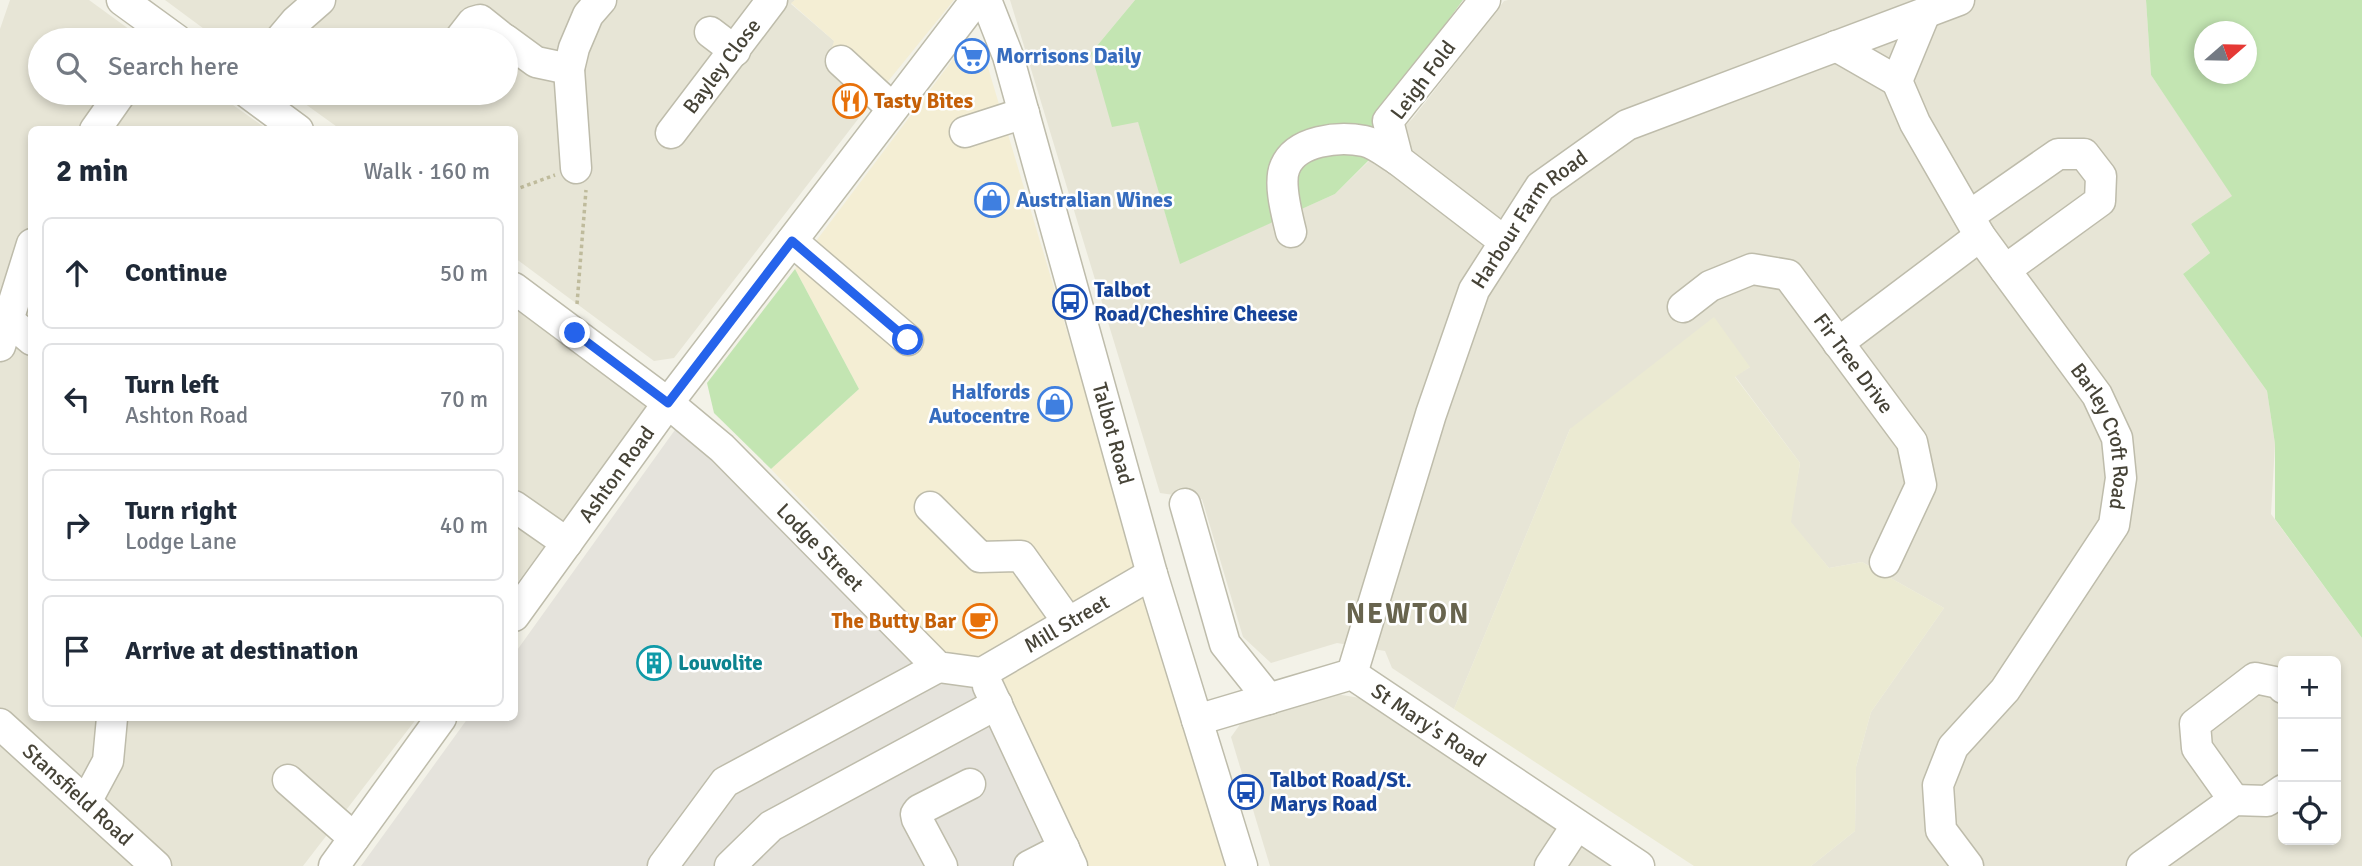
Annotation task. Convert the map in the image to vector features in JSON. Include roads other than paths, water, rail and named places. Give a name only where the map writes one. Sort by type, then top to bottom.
[{"type":"street","points":[[122,0],[155,28]]},
{"type":"street","points":[[290,28],[320,0]]},
{"type":"street","points":[[576,168],[571,58],[588,15],[601,0]]},
{"type":"street","name":"Bayley Close","points":[[671,133],[772,0]]},
{"type":"street","name":"Ashton Road","points":[[518,610],[668,403],[976,0]]},
{"type":"street","name":"Talbot Road","points":[[986,0],[1008,55],[1152,573],[1242,866]]},
{"type":"street","name":"Leigh Fold","points":[[1398,160],[1388,121],[1485,0]]},
{"type":"street","name":"Harbour Farm Road","points":[[1352,674],[1431,414],[1474,290],[1540,187],[1627,125],[1959,0]]},
{"type":"street","points":[[1836,46],[1897,81],[1925,13]]},
{"type":"street","points":[[710,32],[735,51]]},
{"type":"street","points":[[518,49],[536,62],[571,58]]},
{"type":"street","points":[[841,61],[892,108]]},
{"type":"street","name":"Barley Croft Road","points":[[1897,81],[1915,123],[1974,226],[2097,395],[2117,438],[2121,478],[2114,525],[2005,690],[1952,747],[1938,785],[1941,830],[1968,866]]},
{"type":"street","points":[[98,126],[113,105]]},
{"type":"street","points":[[264,105],[293,126]]},
{"type":"street","points":[[965,132],[1024,113]]},
{"type":"street","points":[[1291,232],[1284,198],[1284,169],[1292,156],[1307,145],[1333,141],[1365,141],[1398,160],[1505,242]]},
{"type":"street","points":[[1838,343],[2058,155],[2084,154],[2101,176],[2099,201],[2005,270]]},
{"type":"street","points":[[792,241],[908,340]]},
{"type":"street","points":[[28,257],[4,333],[28,339]]},
{"type":"street","name":"Fir Tree Drive","points":[[1683,307],[1710,286],[1752,268],[1788,275],[1912,442],[1921,485],[1885,562]]},
{"type":"street","name":"Lodge Street","points":[[518,291],[668,403],[722,448],[938,667]]},
{"type":"street","points":[[1185,504],[1224,644],[1269,699]]},
{"type":"street","points":[[930,506],[980,557],[1020,556],[1068,622]]},
{"type":"street","points":[[518,509],[567,543]]},
{"type":"street","name":"Mill Street","points":[[982,673],[1152,573]]},
{"type":"street","points":[[663,866],[725,782],[938,667],[982,673],[1068,857],[1029,866]]},
{"type":"street","name":"St Mary's Road","points":[[1196,720],[1352,674],[1639,866]]},
{"type":"street","points":[[2234,800],[2197,748],[2195,724],[2255,678],[2278,683]]},
{"type":"street","points":[[730,866],[771,826],[997,704]]},
{"type":"street","points":[[86,803],[108,761],[112,721]]},
{"type":"street","points":[[334,866],[439,721]]},
{"type":"street","name":"Stansfield Road","points":[[0,724],[156,866]]},
{"type":"street","points":[[288,780],[354,838]]},
{"type":"street","points":[[942,866],[916,814],[970,784]]},
{"type":"street","points":[[2142,866],[2234,800],[2267,802],[2278,794]]},
{"type":"street","points":[[1550,866],[1577,825]]},
{"type":"place","name":"Morrisons Daily","points":[[972,56]]},
{"type":"place","name":"Tasty Bites","points":[[850,101]]},
{"type":"place","name":"Australian Wines","points":[[992,200]]},
{"type":"place","name":"Talbot Road/Cheshire Cheese","points":[[1070,302]]},
{"type":"place","name":"Halfords Autocentre","points":[[1055,404]]},
{"type":"place","name":"The Butty Bar","points":[[980,621]]},
{"type":"place","name":"Louvolite","points":[[654,663]]},
{"type":"place","name":"Talbot Road/St. Marys Road","points":[[1246,792]]},
{"type":"district","name":"NEWTON","points":[[1408,614]]}]
